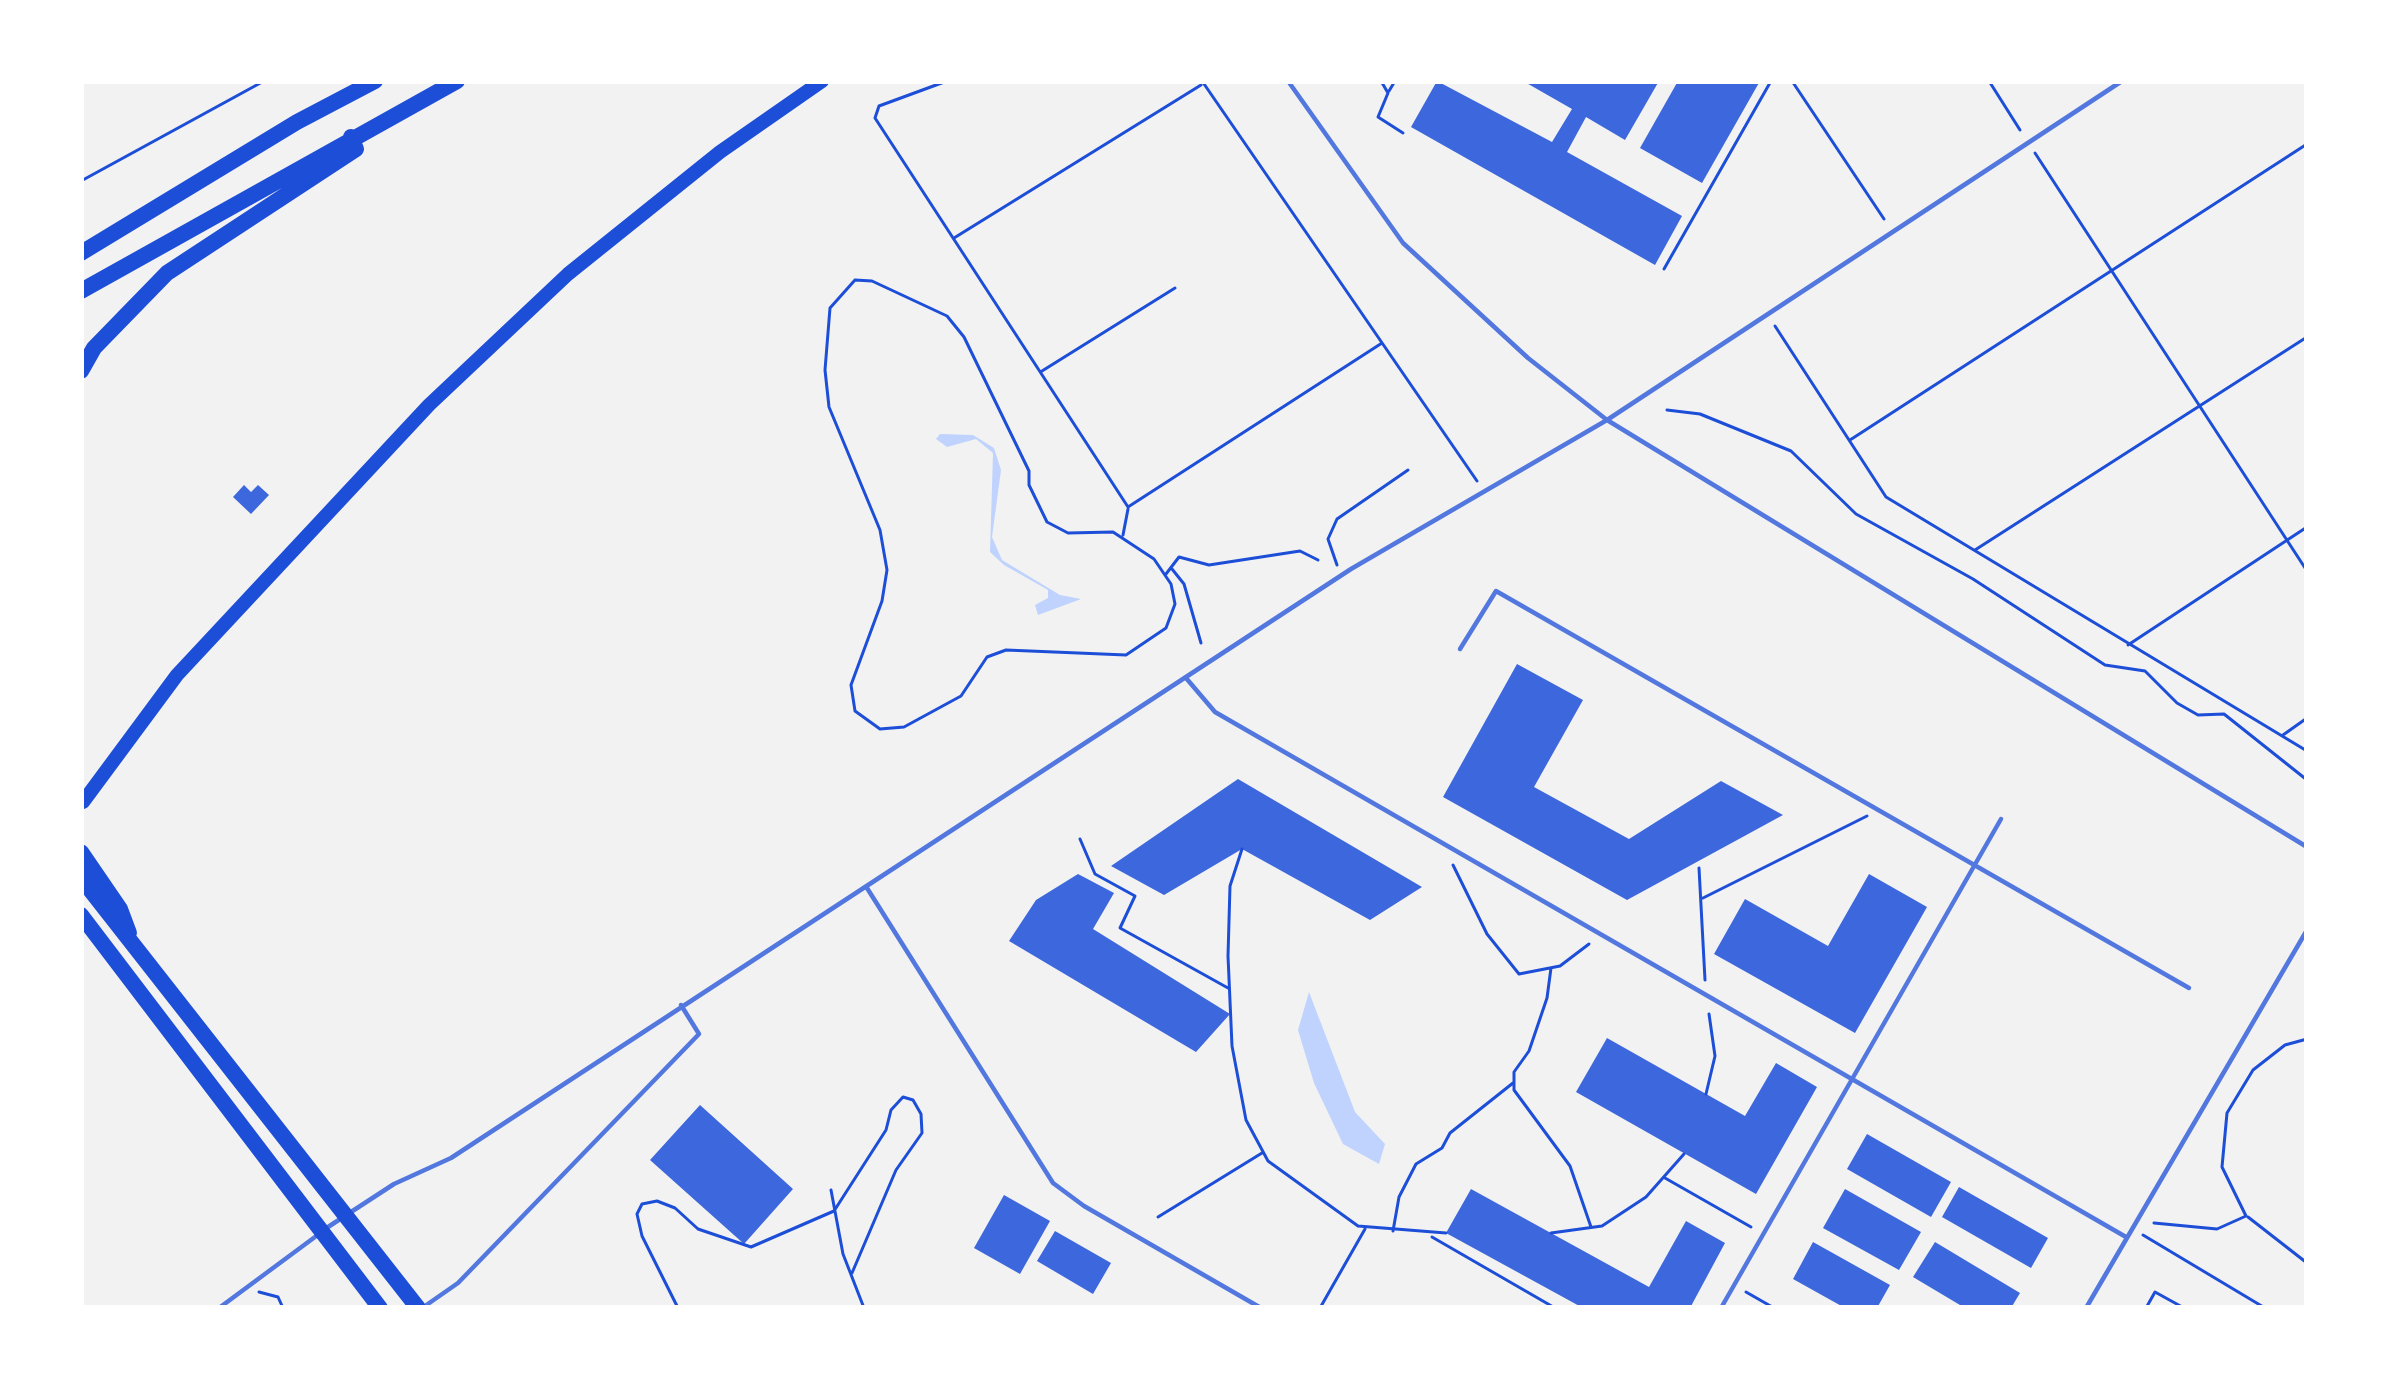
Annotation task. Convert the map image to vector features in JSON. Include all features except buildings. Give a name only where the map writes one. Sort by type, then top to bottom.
[{"type":"highway","points":[[81,253],[296,122],[375,81]]},
{"type":"highway","points":[[81,291],[458,81]]},
{"type":"highway","points":[[81,371],[94,349],[167,273],[356,149],[351,137]]},
{"type":"highway","points":[[81,852],[120,909],[129,934]]},
{"type":"highway","points":[[81,878],[420,1308]]},
{"type":"highway","points":[[81,915],[380,1308]]},
{"type":"main road","points":[[83,802],[177,675],[429,405],[568,274],[720,152],[822,81]]},
{"type":"lane","points":[[1288,81],[1402,243],[1528,358],[1607,420],[2307,847]]},
{"type":"lane","points":[[219,1308],[272,1265],[394,1184],[451,1158],[1341,576],[1607,420],[2122,81]]},
{"type":"lane","points":[[1460,650],[1496,591],[2189,988]]},
{"type":"lane","points":[[1186,677],[1215,712],[2126,1237]]},
{"type":"lane","points":[[1721,1308],[2001,819]]},
{"type":"lane","points":[[867,888],[1053,1183],[1084,1206],[1261,1308]]},
{"type":"lane","points":[[2086,1308],[2307,929]]},
{"type":"lane","points":[[420,1308],[458,1283],[699,1034],[681,1005]]},
{"type":"path","points":[[81,181],[263,81]]},
{"type":"path","points":[[947,81],[879,106],[874,118],[1128,507],[1123,537]]},
{"type":"path","points":[[1381,81],[1388,93]]},
{"type":"path","points":[[1395,81],[1378,117],[1402,133]]},
{"type":"path","points":[[1664,269],[1771,81]]},
{"type":"path","points":[[1989,81],[2307,571]]},
{"type":"path","points":[[953,239],[1203,82],[1485,492]]},
{"type":"path","points":[[1794,82],[1892,232]]},
{"type":"path","points":[[1850,441],[2307,144]]},
{"type":"path","points":[[855,280],[872,281],[947,316],[964,337],[1047,522],[1068,532],[1123,537],[1154,559],[1165,576],[1175,604],[1166,628],[1126,656],[1006,650],[987,657],[961,696],[904,727],[880,730],[855,712],[851,685],[882,601],[886,569],[880,530],[829,407],[825,370],[830,308],[843,287],[855,280]]},
{"type":"path","points":[[1040,372],[1175,288]]},
{"type":"path","points":[[1767,315],[1886,497],[2307,751]]},
{"type":"path","points":[[1974,551],[2307,337]]},
{"type":"path","points":[[1128,507],[1382,343]]},
{"type":"path","points":[[1667,410],[1700,414],[1791,451],[1856,514],[1972,579],[2105,665],[2145,671],[2188,709],[2224,714],[2307,780]]},
{"type":"path","points":[[1341,576],[1328,539],[1337,519],[1408,470]]},
{"type":"path","points":[[2127,646],[2307,527]]},
{"type":"path","points":[[1165,576],[1179,556],[1210,565],[1300,551],[1318,560]]},
{"type":"path","points":[[1171,568],[1184,584],[1201,643]]},
{"type":"path","points":[[2281,736],[2307,718]]},
{"type":"path","points":[[1700,899],[1879,810]]},
{"type":"path","points":[[1080,838],[1095,874],[1135,896],[1120,928],[1229,989]]},
{"type":"path","points":[[1442,844],[1487,934],[1520,974],[1551,968],[1600,935]]},
{"type":"path","points":[[1242,849],[1230,886],[1232,1046],[1246,1120],[1263,1153],[1365,1228],[1447,1233]]},
{"type":"path","points":[[1699,868],[1714,1056],[1706,1094]]},
{"type":"path","points":[[1393,1233],[1400,1196],[1416,1163],[1442,1148],[1450,1132],[1514,1082],[1547,998],[1551,968]]},
{"type":"path","points":[[2307,1039],[2285,1046],[2253,1070],[2227,1113],[2222,1167],[2246,1216],[2307,1263]]},
{"type":"path","points":[[1514,1082],[1527,1114],[1570,1166],[1591,1227]]},
{"type":"path","points":[[678,1308],[643,1236],[637,1214],[642,1204],[657,1201],[675,1208],[698,1229],[741,1247],[834,1210],[886,1130],[892,1109],[903,1097],[913,1100],[921,1114],[922,1133],[896,1170],[851,1273]]},
{"type":"path","points":[[1158,1217],[1263,1153]]},
{"type":"path","points":[[1551,1233],[1591,1227],[1646,1197],[1684,1154]]},
{"type":"path","points":[[1664,1178],[1763,1234]]},
{"type":"path","points":[[831,1190],[864,1308]]},
{"type":"path","points":[[2154,1223],[2217,1229],[2246,1216]]},
{"type":"path","points":[[1320,1308],[1365,1228]]},
{"type":"path","points":[[2131,1228],[2265,1308]]},
{"type":"path","points":[[1428,1235],[1555,1308]]},
{"type":"path","points":[[1734,1285],[1774,1308]]},
{"type":"path","points":[[245,1289],[278,1297],[283,1308]]},
{"type":"path","points":[[2146,1308],[2155,1292],[2184,1308]]},
{"type":"water","points":[[940,434],[973,435],[994,448],[1001,470],[992,537],[1002,560],[1060,595],[1081,599],[1038,615],[1035,605],[1048,598],[1048,590],[1004,565],[990,552],[993,453],[976,439],[947,447],[936,439]]},
{"type":"water","points":[[1309,992],[1355,1112],[1385,1144],[1379,1164],[1343,1144],[1314,1083],[1298,1030]]}]
